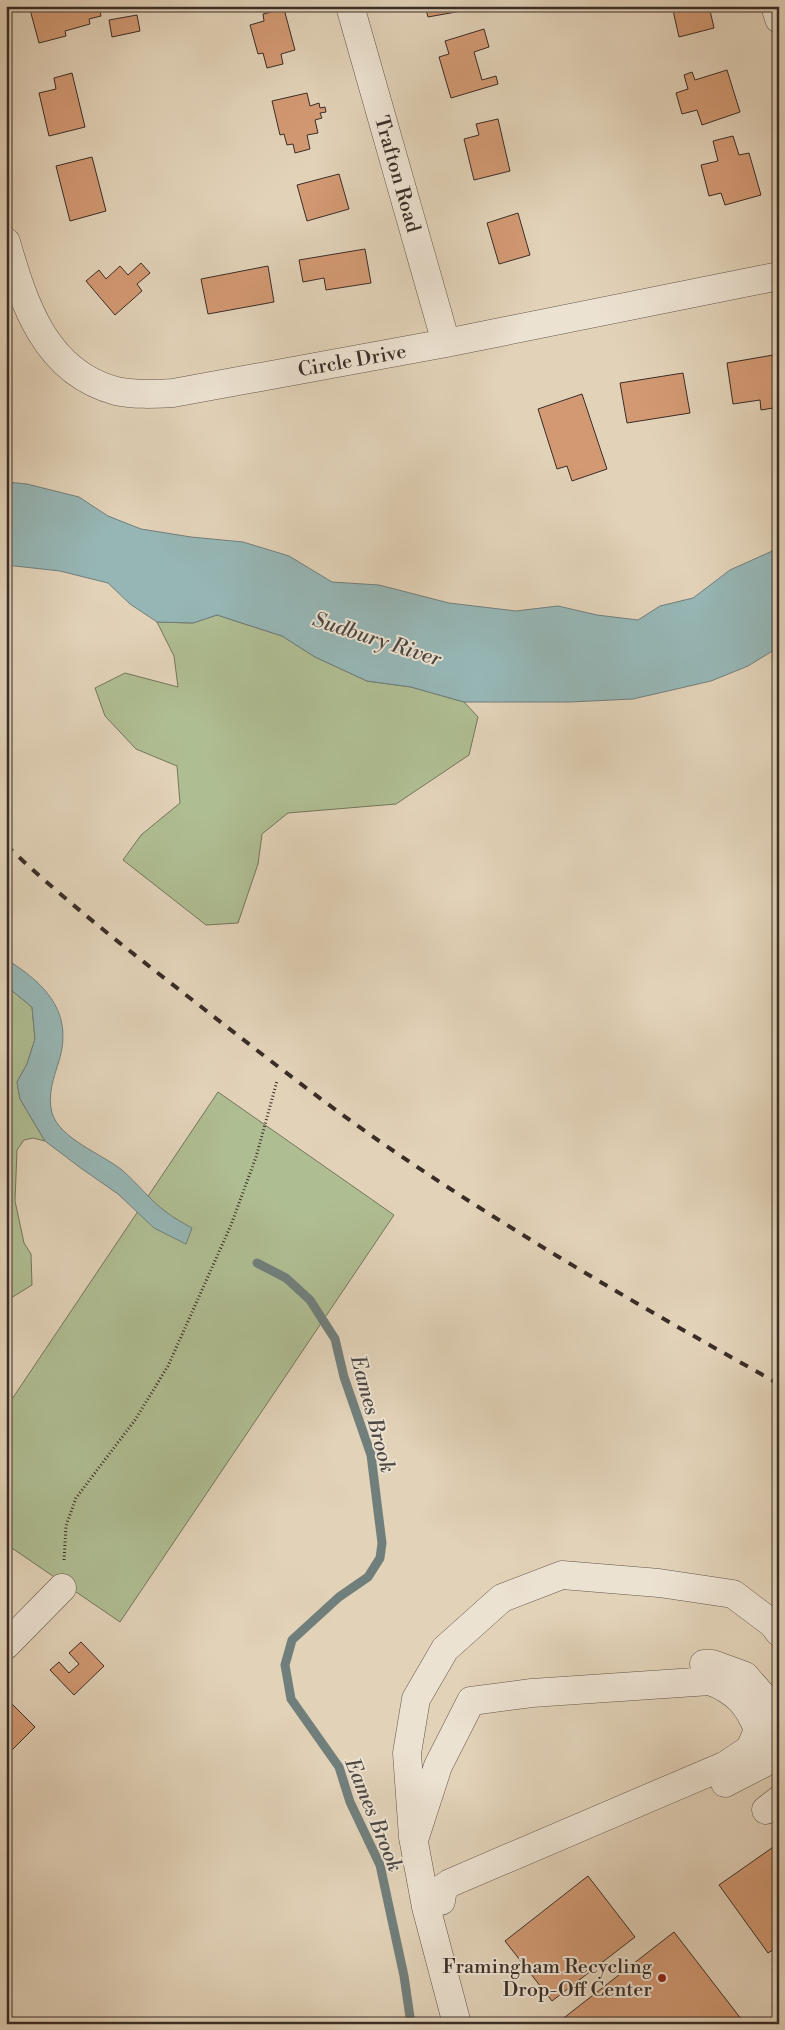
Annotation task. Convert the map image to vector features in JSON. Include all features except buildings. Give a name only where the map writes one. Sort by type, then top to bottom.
[{"type":"street","name":"Trafton Road","points":[[350,6],[446,343]]},
{"type":"street","points":[[775,6],[779,19]]},
{"type":"street","name":"Circle Drive","points":[[6,242],[25,303],[37,327],[53,350],[72,369],[91,382],[116,391],[144,394],[173,393],[446,343],[779,276]]},
{"type":"street","points":[[457,2024],[434,1904],[414,1840],[407,1754],[416,1699],[445,1649],[502,1598],[562,1575],[659,1583],[733,1594],[773,1624],[779,1632]]},
{"type":"street","points":[[6,1645],[62,1588]]},
{"type":"street","points":[[414,1840],[438,1766],[471,1700],[483,1681],[504,1677],[590,1675],[712,1664],[745,1676],[767,1700],[776,1718],[778,1742],[764,1763],[712,1790],[522,1870],[434,1904]]},
{"type":"path","points":[[62,1588],[66,1526],[76,1498],[135,1420],[168,1366],[231,1225],[256,1157],[276,1081]]},
{"type":"green space","points":[[217,615],[282,636],[315,657],[367,681],[411,687],[464,702],[478,717],[469,755],[396,804],[288,813],[262,834],[258,864],[238,923],[206,925],[123,860],[141,835],[180,803],[177,766],[136,749],[105,716],[95,688],[125,673],[178,687],[174,656],[157,622],[193,623]]},
{"type":"green space","points":[[6,986],[32,1007],[35,1039],[27,1064],[17,1082],[20,1099],[45,1141],[33,1138],[24,1140],[17,1150],[15,1201],[24,1243],[31,1254],[32,1285],[6,1301]]},
{"type":"green space","points":[[218,1092],[394,1215],[120,1622],[6,1544],[6,1408]]},
{"type":"water","name":"Sudbury River","points":[[6,482],[27,484],[79,497],[108,516],[141,529],[191,537],[243,542],[289,556],[332,582],[379,585],[449,603],[516,611],[558,606],[597,615],[638,620],[660,606],[693,598],[730,570],[779,548],[779,647],[748,666],[711,681],[633,699],[570,702],[464,702],[411,687],[367,681],[315,657],[282,636],[217,615],[193,623],[157,622],[130,604],[108,583],[60,571],[6,565]]},
{"type":"water","points":[[6,959],[20,968],[43,989],[59,1013],[63,1043],[50,1100],[56,1122],[72,1138],[122,1170],[166,1212],[192,1228],[186,1244],[154,1228],[118,1194],[45,1141],[20,1099],[17,1082],[27,1064],[35,1039],[32,1007],[6,986]]},
{"type":"waterway","name":"Eames Brook","points":[[257,1263],[286,1278],[310,1300],[335,1339],[344,1377],[371,1455],[382,1543],[380,1558],[368,1577],[339,1597],[292,1640],[285,1665],[291,1699],[339,1767],[350,1802],[380,1865],[404,1976],[411,2024]]},
{"type":"railway","points":[[6,845],[78,909],[128,949],[376,1139],[540,1246],[779,1384]]},
{"type":"place","name":"Framingham Recycling Drop-Off Center","points":[[662,1978]]}]
